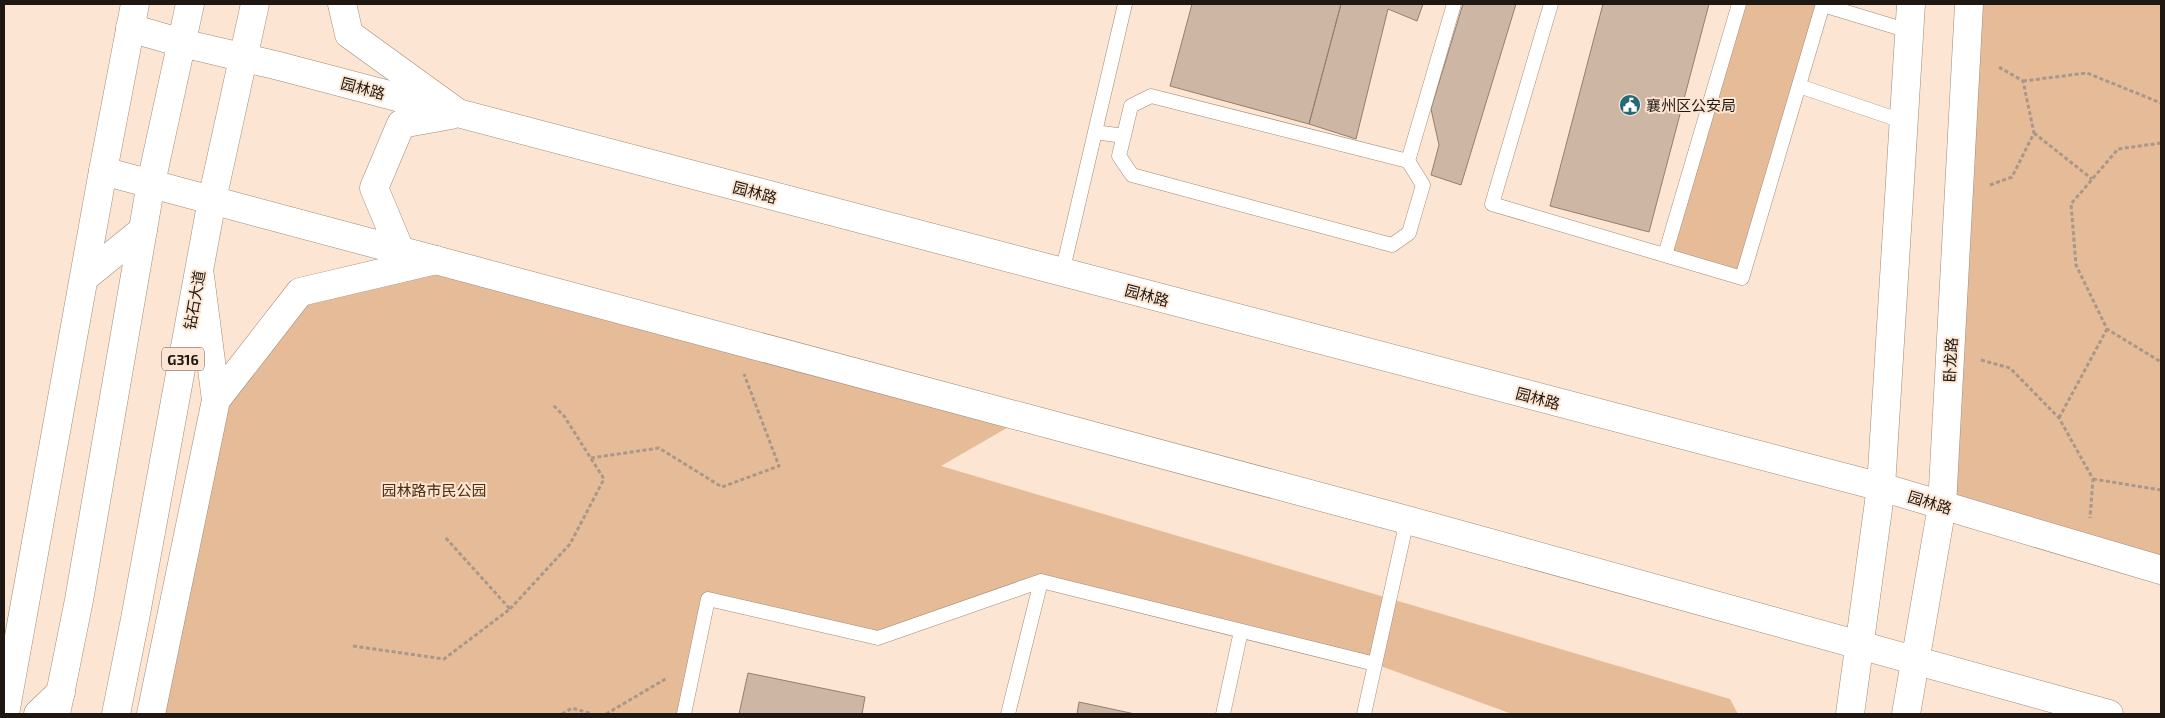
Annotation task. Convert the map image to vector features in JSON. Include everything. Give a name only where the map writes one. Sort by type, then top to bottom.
[{"type":"main road","points":[[38,714],[58,703],[81,590],[151,183],[190,4]]},
{"type":"main road","name":"钻石大道","points":[[116,714],[212,200],[255,4]]},
{"type":"main road","points":[[342,4],[349,34],[460,114]]},
{"type":"main road","points":[[1850,714],[1881,487],[1902,121],[1911,4]]},
{"type":"main road","name":"卧龙路","points":[[1906,714],[1942,506],[1969,4]]},
{"type":"main road","points":[[5,714],[132,16]]},
{"type":"main road","name":"园林路","points":[[132,16],[182,43],[460,114],[1881,487],[2161,570]]},
{"type":"main road","points":[[400,250],[374,188],[401,124],[460,114]]},
{"type":"main road","points":[[103,170],[1407,520],[2110,714]]},
{"type":"main road","points":[[84,278],[143,230]]},
{"type":"main road","points":[[216,400],[300,292],[436,260]]},
{"type":"main road","points":[[150,714],[216,400],[199,269]]},
{"type":"lane","points":[[1062,273],[1125,4]]},
{"type":"lane","points":[[1408,161],[1454,4]]},
{"type":"lane","points":[[1551,4],[1492,204],[1742,278],[1823,4],[1909,30]]},
{"type":"lane","points":[[1666,255],[1739,4]]},
{"type":"lane","points":[[1799,86],[1902,121]]},
{"type":"lane","points":[[1151,96],[1408,161],[1423,185],[1409,233],[1392,245],[1132,175],[1119,156],[1131,106],[1151,96]]},
{"type":"lane","points":[[1095,132],[1124,136]]},
{"type":"lane","points":[[1364,714],[1407,520]]},
{"type":"lane","points":[[684,714],[708,599],[878,638],[1041,581],[1375,664]]},
{"type":"lane","points":[[1008,714],[1041,581]]},
{"type":"lane","points":[[1223,714],[1241,631]]},
{"type":"path","points":[[1967,50],[2024,80],[2088,73],[2161,104]]},
{"type":"path","points":[[1959,196],[2012,176],[2034,134],[2024,80]]},
{"type":"path","points":[[2034,134],[2092,179]]},
{"type":"path","points":[[2161,143],[2118,149],[2071,204],[2076,265],[2106,328],[2161,362]]},
{"type":"path","points":[[2059,418],[2106,328]]},
{"type":"path","points":[[591,458],[659,448],[722,487],[779,466],[730,338]]},
{"type":"path","points":[[1950,352],[2010,368],[2059,418],[2093,479],[2088,548]]},
{"type":"path","points":[[353,646],[444,659],[510,609],[570,544],[604,479],[564,416],[552,405]]},
{"type":"path","points":[[2093,479],[2161,490]]},
{"type":"path","points":[[444,536],[510,609]]},
{"type":"path","points":[[606,714],[695,661]]},
{"type":"path","points":[[562,714],[572,708],[592,714]]},
{"type":"green space","points":[[1739,4],[1823,4],[1742,278],[1666,255]]},
{"type":"green space","points":[[1969,4],[2161,4],[2161,570],[1942,506]]},
{"type":"green space","name":"园林路市民公园","points":[[436,260],[1024,418],[941,466],[1730,699],[1738,714],[1512,714],[1375,664],[1041,581],[889,634],[708,599],[684,714],[151,714],[216,400],[300,292]]},
{"type":"building","points":[[1192,4],[1341,4],[1309,124],[1170,86]]},
{"type":"building","points":[[1341,4],[1423,4],[1417,21],[1388,9],[1356,139],[1309,124]]},
{"type":"building","points":[[1463,4],[1516,4],[1461,185],[1431,175],[1439,145],[1431,109]]},
{"type":"building","name":"襄州区公安局","points":[[1603,4],[1709,4],[1649,232],[1550,206]]},
{"type":"building","points":[[748,673],[865,697],[862,714],[739,714]]},
{"type":"building","points":[[1079,702],[1135,714],[1077,714]]},
{"type":"place","name":"襄州区公安局","points":[[1630,105]]}]
